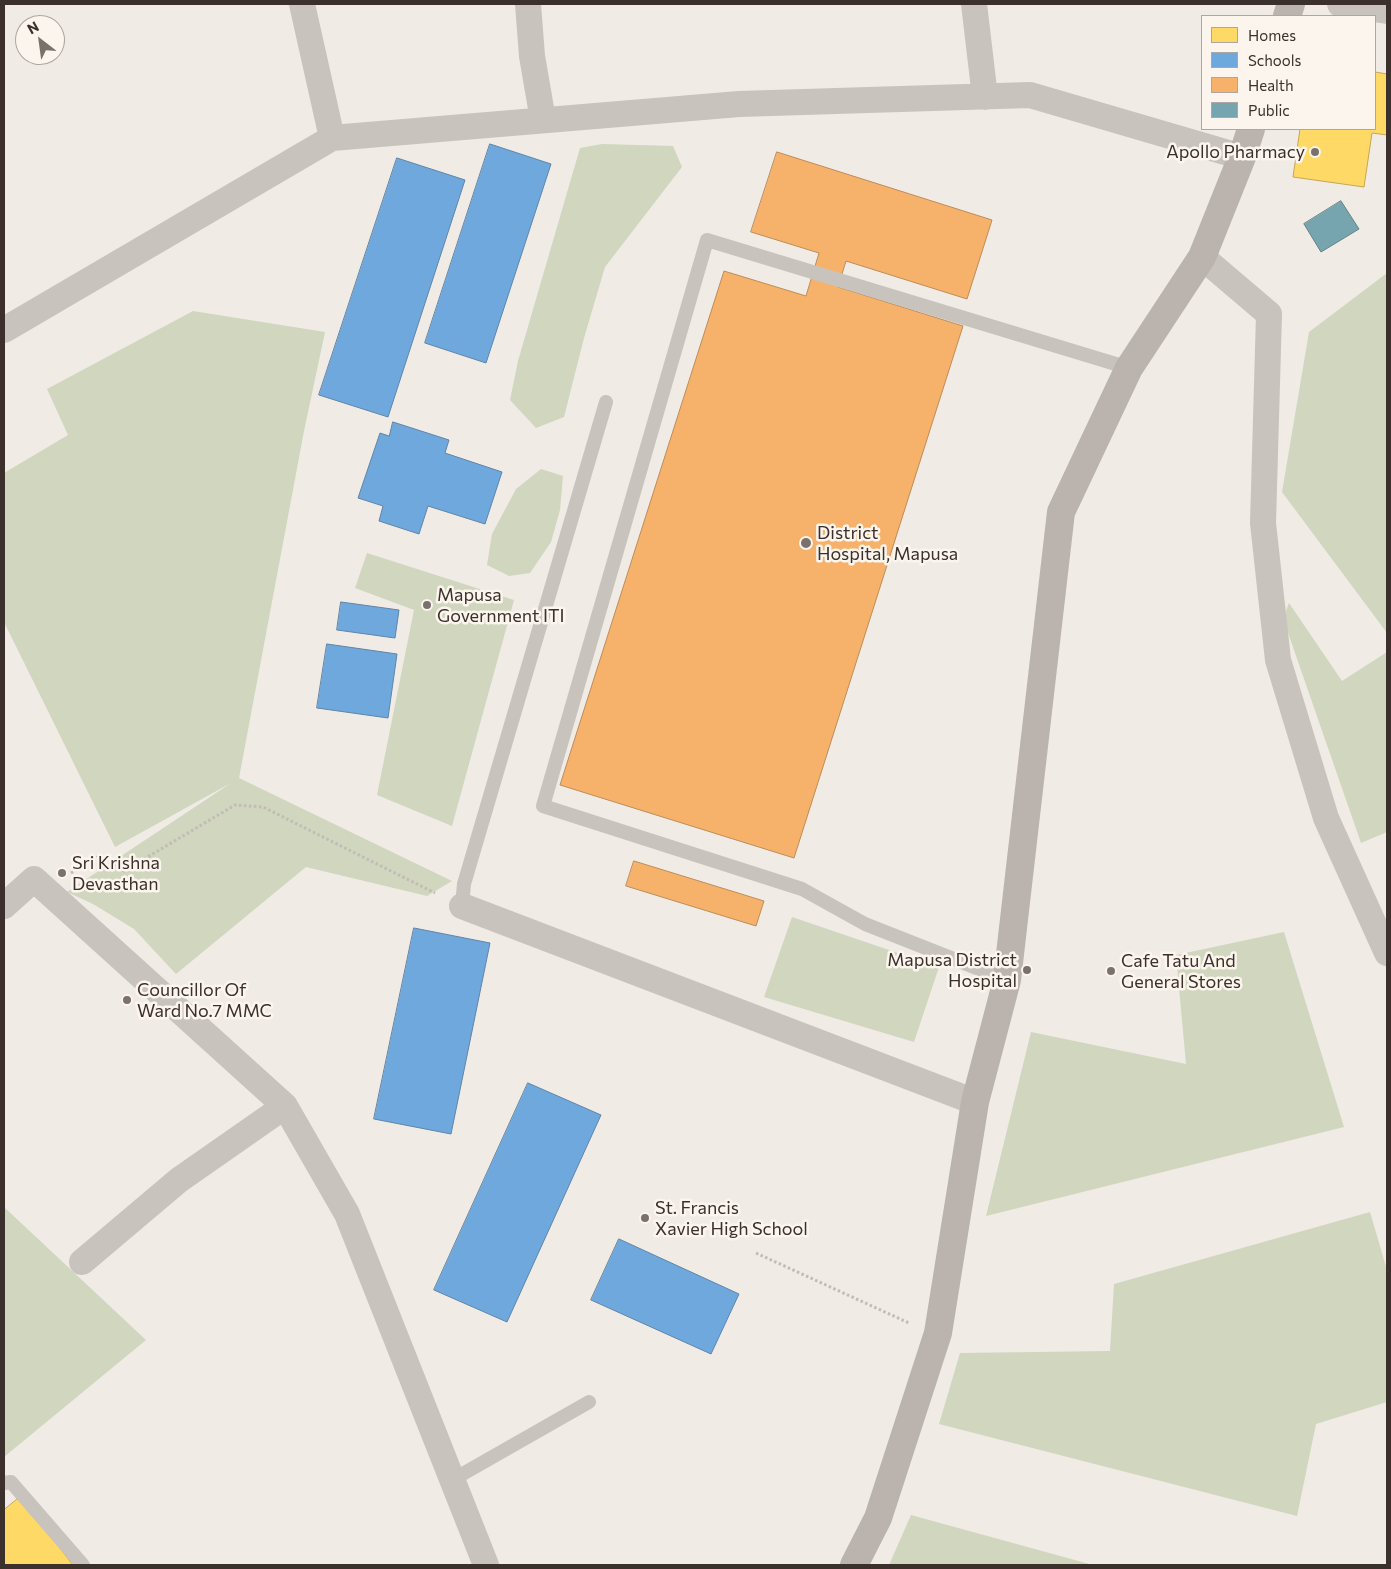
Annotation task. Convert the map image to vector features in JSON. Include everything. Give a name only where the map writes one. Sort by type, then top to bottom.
[{"type":"main road","points":[[854,1565],[878,1518],[938,1333],[975,1102],[1007,980],[1061,512],[1129,368],[1202,257],[1242,157],[1251,130]]},
{"type":"street","points":[[302,4],[332,138]]},
{"type":"street","points":[[528,4],[532,56],[543,120]]},
{"type":"street","points":[[974,4],[985,97]]},
{"type":"street","points":[[1340,4],[1387,11]]},
{"type":"street","points":[[4,330],[332,138],[739,104],[1030,96],[1242,157]]},
{"type":"street","points":[[1202,257],[1269,314],[1263,523],[1278,660],[1326,818],[1387,953]]},
{"type":"street","points":[[4,906],[34,879],[285,1106],[347,1214],[486,1565]]},
{"type":"street","points":[[462,906],[975,1102]]},
{"type":"street","points":[[82,1262],[179,1180],[285,1106]]},
{"type":"lane","points":[[1007,980],[865,924],[802,889],[543,806],[707,240],[1129,368]]},
{"type":"lane","points":[[462,906],[464,884],[606,402]]},
{"type":"lane","points":[[452,1480],[589,1402]]},
{"type":"lane","points":[[4,1483],[11,1482],[82,1565]]},
{"type":"path","points":[[45,890],[99,856],[124,872],[235,805],[263,807],[462,906]]},
{"type":"path","points":[[756,1253],[913,1325],[938,1333]]},
{"type":"green space","points":[[602,144],[673,146],[682,167],[605,267],[584,338],[564,417],[536,428],[510,400],[518,361],[580,148]]},
{"type":"green space","points":[[1387,273],[1387,633],[1282,492],[1309,332]]},
{"type":"green space","points":[[193,311],[325,332],[304,431],[239,778],[452,881],[427,896],[306,867],[176,974],[134,929],[93,904],[67,892],[231,783],[115,847],[4,622],[4,473],[68,435],[47,389]]},
{"type":"green space","points":[[541,469],[563,476],[560,510],[551,542],[530,573],[509,576],[487,565],[492,534],[516,489]]},
{"type":"green space","points":[[367,553],[514,600],[452,826],[377,795],[414,610],[355,588]]},
{"type":"green space","points":[[1289,603],[1342,681],[1387,652],[1387,832],[1361,843],[1286,627],[1286,611]]},
{"type":"green space","points":[[792,917],[939,967],[914,1042],[764,997]]},
{"type":"green space","points":[[1284,932],[1344,1127],[986,1216],[1031,1032],[1186,1064],[1176,955]]},
{"type":"green space","points":[[4,1207],[146,1340],[4,1457]]},
{"type":"green space","points":[[1370,1212],[1387,1270],[1387,1402],[1316,1424],[1297,1516],[939,1424],[960,1353],[1110,1351],[1114,1284]]},
{"type":"green space","points":[[911,1515],[1093,1565],[889,1565]]},
{"type":"building: Homes","points":[[1376,72],[1387,74],[1387,135],[1372,133],[1364,187],[1293,177],[1300,130],[1376,130]]},
{"type":"building: Homes","points":[[20,1497],[73,1565],[4,1565],[4,1510]]},
{"type":"building: Schools","points":[[490,144],[551,164],[486,363],[425,343]]},
{"type":"building: Schools","points":[[397,158],[465,180],[388,417],[319,395]]},
{"type":"building: Schools","points":[[393,422],[449,440],[445,453],[502,472],[485,524],[428,506],[419,534],[379,521],[383,506],[358,498],[380,433],[389,436]]},
{"type":"building: Schools","points":[[341,602],[399,610],[395,638],[337,630]]},
{"type":"building: Schools","points":[[327,644],[397,654],[388,718],[317,708]]},
{"type":"building: Schools","points":[[414,928],[490,943],[451,1134],[374,1119]]},
{"type":"building: Schools","points":[[528,1083],[601,1115],[507,1322],[434,1290]]},
{"type":"building: Schools","points":[[619,1239],[739,1294],[711,1354],[591,1300]]},
{"type":"building: Health","points":[[777,152],[992,220],[967,299],[846,261],[838,287],[963,326],[794,858],[560,785],[724,271],[806,296],[819,253],[751,232]]},
{"type":"building: Health","points":[[634,861],[764,901],[756,926],[626,886]]},
{"type":"building: Public","points":[[1341,201],[1359,229],[1321,252],[1304,224]]},
{"type":"place","name":"Apollo Pharmacy","points":[[1315,152]]},
{"type":"place","name":"District Hospital, Mapusa","points":[[806,543]]},
{"type":"place","name":"Mapusa Government ITI","points":[[427,605]]},
{"type":"place","name":"Sri Krishna Devasthan","points":[[62,873]]},
{"type":"place","name":"Mapusa District Hospital","points":[[1027,970]]},
{"type":"place","name":"Cafe Tatu And General Stores","points":[[1111,971]]},
{"type":"place","name":"Councillor Of Ward No.7 MMC","points":[[127,1000]]},
{"type":"place","name":"St. Francis Xavier High School","points":[[645,1218]]}]
